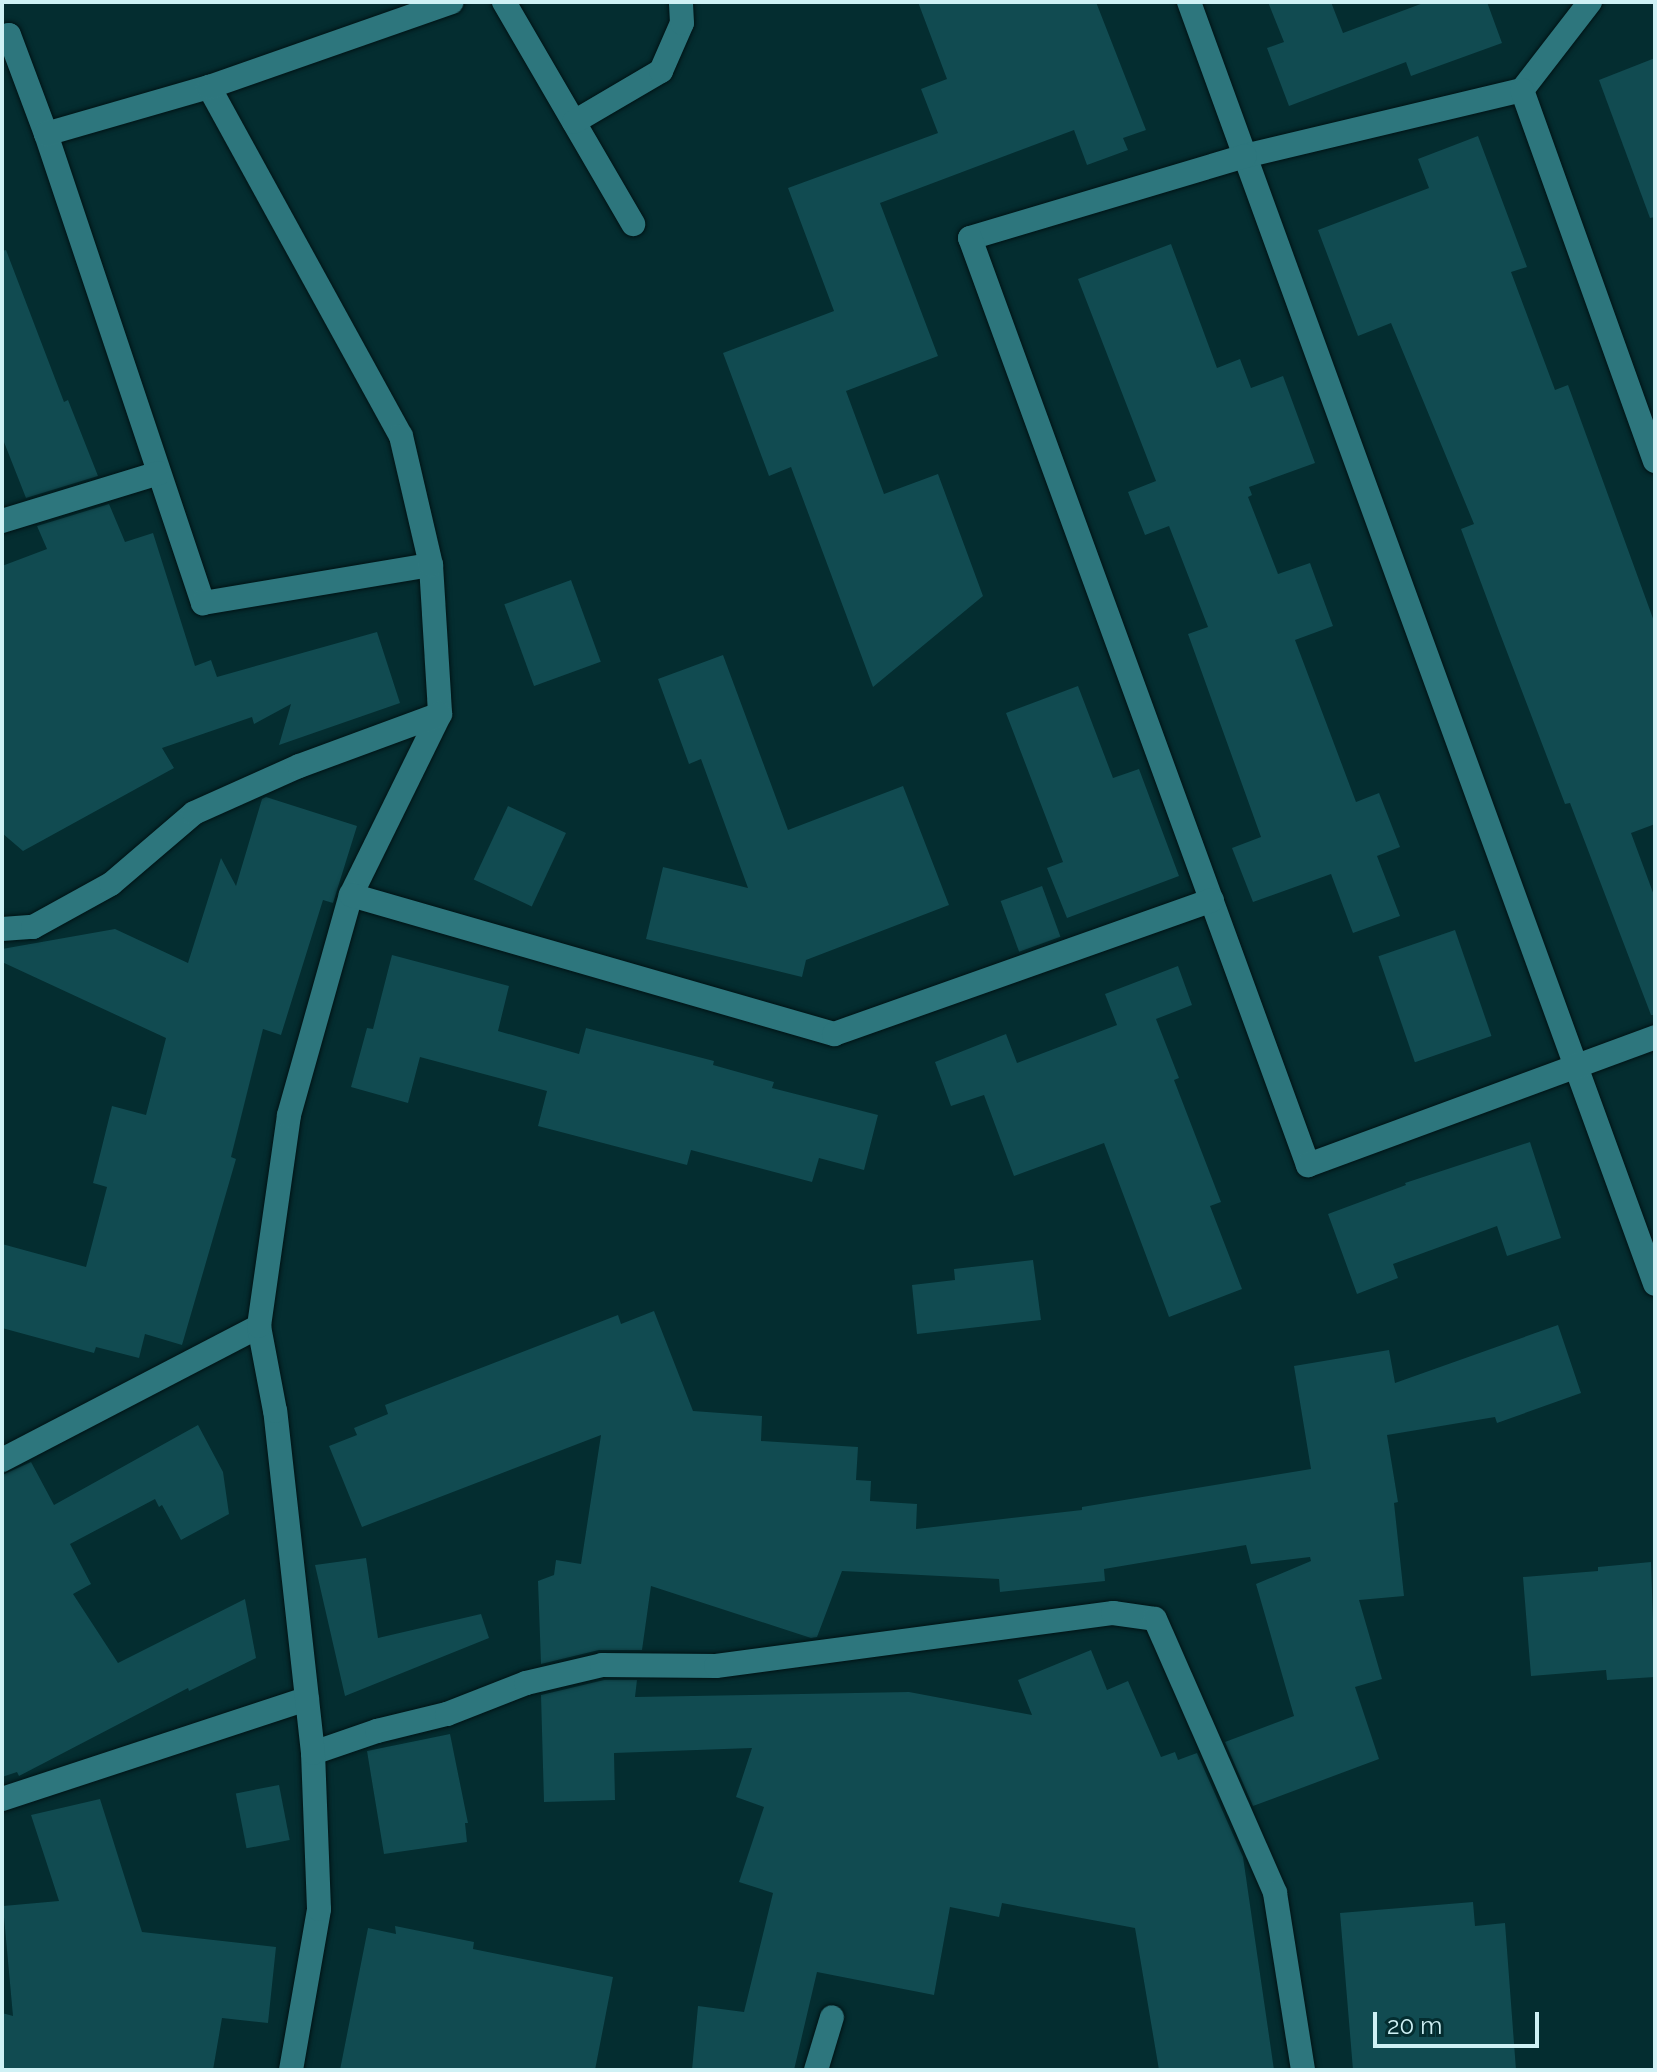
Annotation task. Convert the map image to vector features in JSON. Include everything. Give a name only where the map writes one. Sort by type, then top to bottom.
[{"type":"street","points":[[46,134],[209,87],[452,2]]},
{"type":"street","points":[[504,2],[633,224]]},
{"type":"street","points":[[574,122],[661,71],[682,23],[681,2]]},
{"type":"street","points":[[1189,2],[1655,1284]]},
{"type":"street","points":[[1586,3],[1522,90],[1245,156],[970,238],[1308,1165],[1655,1037]]},
{"type":"street","points":[[2,37],[9,35],[46,134],[203,603],[431,565]]},
{"type":"street","points":[[209,87],[401,436],[431,565],[440,714],[351,895],[289,1115],[259,1326],[275,1411],[313,1753],[319,1909],[291,2070]]},
{"type":"street","points":[[1522,90],[1655,461]]},
{"type":"street","points":[[2,521],[159,473]]},
{"type":"street","points":[[2,929],[33,927],[111,884],[194,813],[299,766],[440,714]]},
{"type":"street","points":[[351,895],[834,1034],[1212,900]]},
{"type":"street","points":[[2,1460],[259,1326]]},
{"type":"street","points":[[313,1753],[377,1731],[447,1714],[526,1683],[602,1665],[716,1666],[1113,1613],[1155,1619],[1275,1893],[1303,2070]]},
{"type":"street","points":[[2,1799],[307,1699]]},
{"type":"street","points":[[816,2070],[832,2017]]},
{"type":"building","points":[[918,2],[1096,2],[1146,130],[1123,138],[1128,150],[1087,165],[1074,130],[880,203],[938,356],[846,391],[884,494],[938,474],[983,596],[873,687],[791,467],[769,476],[723,353],[834,311],[788,188],[938,133],[921,89],[947,79]]},
{"type":"building","points":[[1268,2],[1331,2],[1343,33],[1426,2],[1487,2],[1502,43],[1411,76],[1406,62],[1289,106],[1267,48],[1284,42]]},
{"type":"building","points":[[1655,58],[1655,217],[1650,218],[1599,80]]},
{"type":"building","points":[[1478,136],[1527,267],[1511,272],[1555,390],[1568,385],[1655,624],[1655,824],[1631,833],[1655,898],[1655,1015],[1651,1015],[1570,803],[1565,804],[1499,631],[1461,529],[1474,524],[1391,323],[1358,336],[1318,230],[1429,188],[1418,159]]},
{"type":"building","points":[[1171,244],[1217,368],[1240,359],[1251,388],[1283,376],[1315,463],[1249,487],[1252,495],[1248,497],[1278,574],[1310,563],[1333,626],[1295,640],[1356,802],[1379,793],[1400,847],[1377,856],[1400,916],[1353,933],[1331,874],[1253,902],[1232,848],[1261,837],[1188,634],[1208,627],[1169,526],[1145,535],[1128,492],[1156,481],[1078,279]]},
{"type":"building","points":[[6,250],[64,402],[68,400],[98,476],[26,498],[2,437],[2,251]]},
{"type":"building","points":[[109,504],[125,542],[153,533],[195,666],[211,660],[217,677],[377,632],[400,703],[279,745],[291,704],[254,724],[252,717],[162,748],[174,768],[23,851],[2,833],[2,566],[47,549],[37,526]]},
{"type":"building","points":[[571,580],[601,662],[534,686],[504,604]]},
{"type":"building","points":[[723,655],[788,830],[903,786],[949,905],[806,960],[802,977],[646,939],[663,867],[748,888],[701,759],[689,764],[658,679]]},
{"type":"building","points":[[1078,686],[1113,778],[1139,769],[1179,876],[1067,918],[1047,868],[1063,862],[1006,713]]},
{"type":"building","points":[[266,797],[357,826],[333,903],[323,900],[281,1035],[263,1029],[231,1157],[236,1159],[182,1345],[145,1334],[139,1358],[96,1347],[94,1353],[2,1328],[2,1244],[86,1267],[107,1187],[93,1183],[112,1106],[146,1115],[166,1038],[2,962],[2,949],[115,929],[188,963],[221,858],[236,886],[262,799]]},
{"type":"building","points":[[508,806],[566,833],[532,906],[474,879]]},
{"type":"building","points":[[1042,886],[1060,937],[1019,952],[1001,901]]},
{"type":"building","points":[[1455,930],[1491,1036],[1415,1062],[1378,956]]},
{"type":"building","points":[[392,955],[509,986],[498,1031],[579,1054],[586,1028],[714,1061],[713,1065],[774,1082],[772,1088],[878,1115],[864,1170],[819,1158],[812,1182],[691,1150],[687,1165],[538,1126],[547,1091],[420,1057],[408,1103],[351,1087],[367,1028],[373,1029]]},
{"type":"building","points":[[1178,966],[1192,1005],[1156,1019],[1179,1078],[1174,1080],[1221,1202],[1210,1206],[1242,1289],[1169,1317],[1104,1143],[1014,1176],[984,1095],[951,1106],[935,1062],[1006,1034],[1017,1063],[1117,1025],[1105,994]]},
{"type":"building","points":[[1530,1142],[1561,1238],[1507,1256],[1497,1226],[1393,1264],[1398,1278],[1357,1294],[1328,1214],[1405,1183]]},
{"type":"building","points":[[1033,1260],[1041,1320],[917,1334],[912,1285],[955,1280],[954,1269]]},
{"type":"building","points":[[654,1311],[693,1411],[762,1416],[761,1441],[858,1447],[856,1480],[871,1481],[870,1501],[917,1504],[916,1529],[1082,1510],[1082,1507],[1311,1469],[1294,1366],[1389,1350],[1395,1383],[1558,1325],[1581,1393],[1497,1423],[1495,1417],[1387,1435],[1398,1502],[1394,1503],[1404,1596],[1359,1600],[1382,1679],[1355,1687],[1379,1759],[1253,1806],[1225,1742],[1294,1716],[1256,1584],[1311,1561],[1310,1557],[1251,1564],[1246,1545],[1104,1569],[1105,1581],[1000,1592],[999,1579],[842,1571],[817,1637],[811,1638],[651,1586],[642,1650],[599,1650],[541,1664],[538,1581],[554,1575],[556,1560],[581,1564],[601,1435],[362,1527],[329,1446],[357,1435],[354,1428],[388,1414],[385,1405],[618,1315],[621,1324]]},
{"type":"building","points":[[198,1425],[223,1472],[229,1514],[181,1540],[162,1505],[159,1507],[155,1499],[70,1544],[91,1584],[73,1594],[118,1663],[245,1599],[256,1658],[189,1691],[188,1688],[19,1776],[17,1772],[2,1777],[2,1475],[31,1462],[54,1505]]},
{"type":"building","points":[[366,1558],[378,1638],[481,1614],[489,1638],[345,1696],[315,1565]]},
{"type":"building","points":[[1651,1562],[1655,1677],[1607,1680],[1606,1670],[1531,1676],[1523,1577],[1598,1571],[1598,1567]]},
{"type":"building","points":[[1091,1650],[1107,1690],[1128,1681],[1161,1757],[1175,1752],[1178,1760],[1197,1753],[1243,1857],[1274,2070],[1159,2070],[1135,1928],[1002,1903],[999,1917],[950,1907],[934,1995],[817,1972],[794,2070],[692,2070],[698,2006],[744,2012],[773,1893],[739,1882],[764,1807],[736,1797],[752,1748],[614,1753],[615,1800],[544,1802],[541,1695],[604,1680],[637,1680],[635,1697],[909,1692],[1032,1715],[1018,1680]]},
{"type":"building","points":[[450,1734],[468,1823],[465,1823],[467,1842],[384,1854],[367,1751]]},
{"type":"building","points":[[279,1785],[290,1840],[246,1848],[236,1793]]},
{"type":"building","points":[[100,1799],[142,1932],[276,1947],[268,2023],[222,2018],[213,2070],[2,2070],[2,2013],[13,2016],[3,1906],[59,1901],[31,1815]]},
{"type":"building","points":[[1473,1902],[1475,1926],[1505,1923],[1516,2070],[1353,2070],[1340,1913]]},
{"type":"building","points":[[395,1926],[474,1942],[473,1949],[613,1977],[595,2070],[340,2070],[368,1928],[396,1934]]}]
